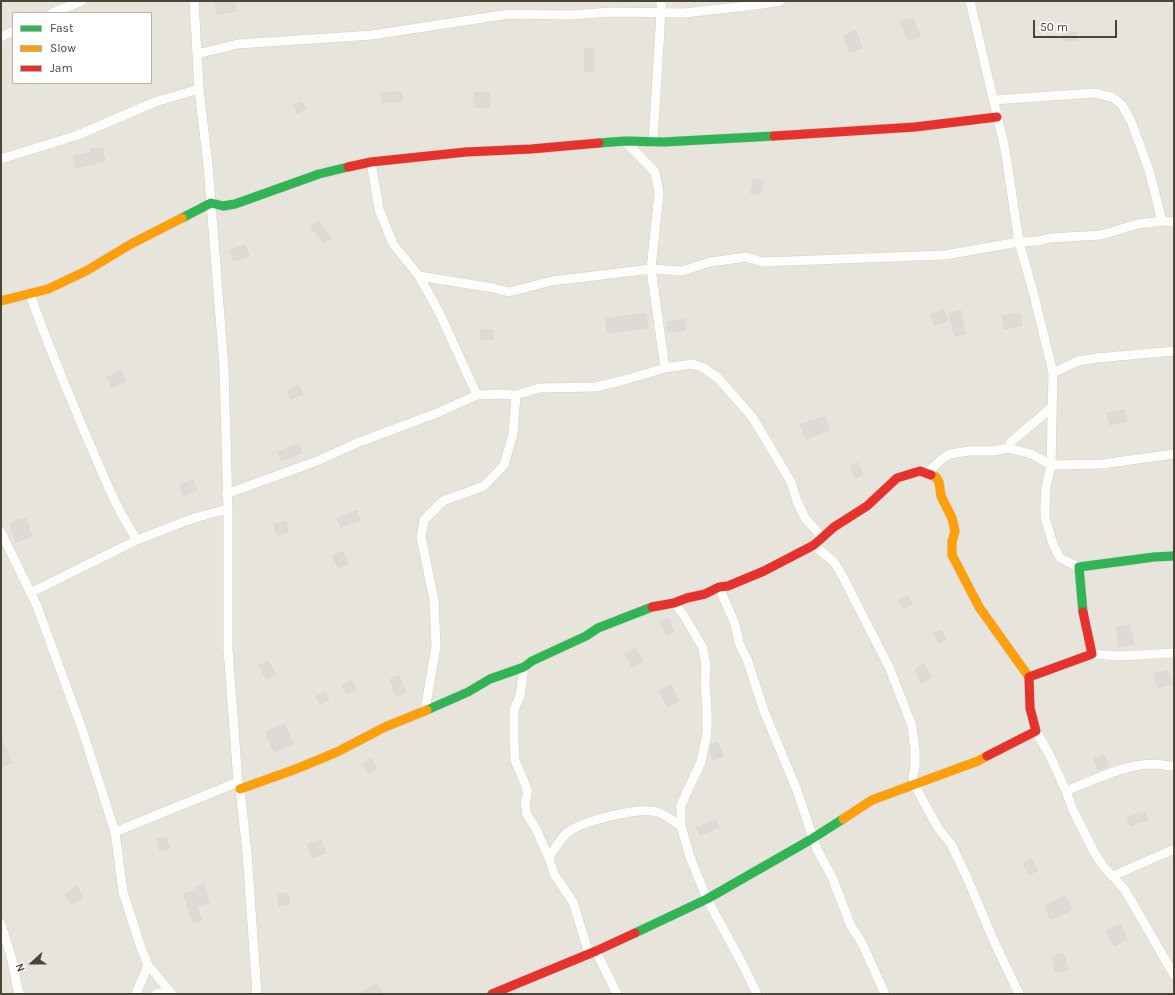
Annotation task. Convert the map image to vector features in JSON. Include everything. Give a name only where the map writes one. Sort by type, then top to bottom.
[{"type":"street","points":[[54,12],[82,1]]},
{"type":"street","points":[[194,1],[199,89],[208,165],[224,368],[226,494],[228,509],[228,649],[239,785],[247,854],[257,994]]},
{"type":"street","points":[[653,142],[661,1]]},
{"type":"street","points":[[197,54],[238,44],[372,35],[509,14],[570,15],[610,12],[684,13],[780,1]]},
{"type":"street","points":[[970,1],[1004,149],[1019,242],[1034,295],[1053,373],[1051,465],[1046,487],[1045,504],[1046,518],[1053,544],[1060,558],[1079,566],[1174,556]]},
{"type":"street","points":[[1,38],[12,32]]},
{"type":"street","points":[[1,159],[78,135],[155,102],[199,89]]},
{"type":"street","points":[[993,100],[1094,93],[1112,97],[1122,105],[1131,121],[1149,170],[1162,221]]},
{"type":"street","points":[[1,301],[48,289],[86,271],[131,244],[211,203],[223,206],[235,204],[319,174],[371,162],[466,152],[531,149],[625,141],[653,142],[915,127],[997,117]]},
{"type":"street","points":[[625,141],[655,172],[659,193],[651,269],[665,368]]},
{"type":"street","points":[[371,162],[378,209],[393,244],[419,276],[440,312],[477,395]]},
{"type":"street","points":[[419,276],[509,292],[552,281],[651,269],[682,271],[710,262],[746,258],[763,262],[945,255],[1019,242],[1038,242],[1050,238],[1102,235],[1138,224],[1162,221],[1174,222]]},
{"type":"street","points":[[30,294],[44,333],[108,485],[130,530],[137,540]]},
{"type":"street","points":[[1053,373],[1078,361],[1174,351]]},
{"type":"street","points":[[226,494],[317,461],[356,443],[437,413],[477,395],[516,395],[539,388],[595,387],[665,368],[692,364],[704,368],[718,378],[753,418],[791,482],[805,518],[822,537]]},
{"type":"street","points":[[425,711],[436,646],[434,600],[421,537],[424,520],[443,501],[484,486],[504,465],[513,434],[516,395]]},
{"type":"street","points":[[1008,448],[1011,442],[1052,407]]},
{"type":"street","points":[[927,473],[942,459],[950,454],[969,451],[994,451],[1008,448],[1031,454],[1051,465],[1102,464],[1174,454]]},
{"type":"street","points":[[115,832],[239,785],[296,769],[347,747],[385,726],[425,711],[468,692],[490,679],[524,667],[532,661],[586,636],[598,628],[653,607],[674,603],[705,594],[764,571],[814,545],[834,528],[867,506],[897,478],[920,471],[936,477],[939,482],[941,496],[952,518],[955,531],[952,542],[952,556],[979,607],[1028,677],[1030,708],[1036,731],[1050,756],[1073,810],[1094,852],[1103,866],[1124,890],[1174,975]]},
{"type":"street","points":[[32,592],[137,540],[194,518],[228,509]]},
{"type":"street","points":[[1,532],[32,592],[82,729],[115,832],[123,892],[132,923],[148,965],[171,992]]},
{"type":"street","points":[[814,545],[834,562],[890,669],[912,726],[915,750],[915,767],[913,776],[914,784],[938,828],[951,844],[1019,994]]},
{"type":"street","points":[[1079,566],[1082,606],[1092,654]]},
{"type":"street","points":[[720,587],[735,624],[739,643],[747,659],[764,711],[796,788],[817,848],[832,877],[851,926],[862,943],[885,994]]},
{"type":"street","points":[[674,603],[683,614],[703,648],[706,666],[705,684],[707,733],[701,762],[682,805],[681,826],[690,857],[707,899],[757,994]]},
{"type":"street","points":[[1028,677],[1092,654],[1119,656],[1174,653]]},
{"type":"street","points":[[524,667],[520,696],[514,710],[515,760],[526,789],[527,795],[525,803],[527,815],[536,829],[549,858],[554,874],[573,902],[593,953],[617,994]]},
{"type":"street","points":[[492,994],[593,953],[707,899],[814,838],[872,800],[978,761],[1036,731]]},
{"type":"street","points":[[1066,791],[1134,766],[1153,764],[1174,766]]},
{"type":"street","points":[[549,858],[566,833],[579,826],[620,814],[657,812],[681,826]]},
{"type":"street","points":[[1113,876],[1174,849]]},
{"type":"street","points":[[1,924],[11,956],[20,994]]},
{"type":"street","points":[[136,994],[148,965]]},
{"type":"street","points":[[156,994],[171,992]]},
{"type":"shaded area","points":[[1,1],[1174,1],[1174,994],[1,994]]},
{"type":"building","points":[[215,1],[235,1],[236,11],[217,14]]},
{"type":"building","points":[[913,18],[920,36],[908,40],[901,22]]},
{"type":"building","points":[[856,31],[862,48],[850,52],[844,36]]},
{"type":"building","points":[[1063,32],[1076,32],[1077,40],[1064,41]]},
{"type":"building","points":[[585,48],[594,48],[594,71],[585,71]]},
{"type":"building","points":[[401,92],[402,101],[382,103],[381,94]]},
{"type":"building","points":[[475,92],[490,93],[489,108],[474,107]]},
{"type":"building","points":[[302,102],[306,109],[297,113],[294,105]]},
{"type":"building","points":[[102,148],[105,161],[76,168],[73,156],[91,152],[90,150]]},
{"type":"building","points":[[754,179],[763,181],[760,194],[751,193]]},
{"type":"building","points":[[318,221],[331,238],[324,243],[311,227]]},
{"type":"building","points":[[245,245],[249,256],[234,261],[230,251]]},
{"type":"building","points":[[944,310],[948,320],[934,325],[931,315]]},
{"type":"building","points":[[961,311],[965,334],[955,336],[949,314]]},
{"type":"building","points":[[646,314],[648,328],[608,333],[606,319]]},
{"type":"building","points":[[1020,314],[1022,326],[1004,329],[1002,316]]},
{"type":"building","points":[[685,320],[686,330],[668,332],[667,322]]},
{"type":"building","points":[[481,329],[493,330],[493,339],[481,339]]},
{"type":"building","points":[[121,371],[126,381],[112,388],[107,378]]},
{"type":"building","points":[[299,386],[303,394],[291,399],[288,391]]},
{"type":"building","points":[[1124,410],[1127,421],[1110,425],[1107,413]]},
{"type":"building","points":[[825,417],[829,430],[806,439],[800,425]]},
{"type":"building","points":[[298,444],[302,453],[281,461],[278,452]]},
{"type":"building","points":[[858,463],[863,475],[855,478],[850,466]]},
{"type":"building","points":[[193,480],[197,490],[184,495],[180,485]]},
{"type":"building","points":[[357,511],[360,520],[341,527],[337,519]]},
{"type":"building","points":[[26,518],[32,536],[16,542],[10,524]]},
{"type":"building","points":[[286,522],[288,532],[277,535],[274,525]]},
{"type":"building","points":[[343,552],[348,564],[338,568],[333,556]]},
{"type":"building","points":[[908,596],[912,604],[904,608],[899,601]]},
{"type":"building","points":[[669,619],[674,632],[666,635],[661,622]]},
{"type":"building","points":[[1130,625],[1134,644],[1119,647],[1116,628]]},
{"type":"building","points":[[942,631],[946,639],[939,644],[934,634]]},
{"type":"building","points":[[636,649],[643,662],[632,667],[625,654]]},
{"type":"building","points":[[268,661],[275,674],[266,679],[259,666]]},
{"type":"building","points":[[924,664],[932,677],[921,684],[915,670]]},
{"type":"building","points":[[1168,671],[1172,684],[1158,688],[1154,674]]},
{"type":"building","points":[[399,676],[406,692],[396,696],[390,680]]},
{"type":"building","points":[[352,681],[355,690],[346,694],[342,685]]},
{"type":"building","points":[[671,685],[679,701],[668,707],[659,691]]},
{"type":"building","points":[[325,692],[329,699],[321,705],[316,697]]},
{"type":"building","points":[[285,724],[293,744],[274,752],[266,732]]},
{"type":"building","points":[[1,739],[12,763],[4,766],[1,759]]},
{"type":"building","points":[[718,743],[723,756],[713,760],[710,746]]},
{"type":"building","points":[[1104,755],[1108,766],[1098,770],[1094,759]]},
{"type":"building","points":[[371,759],[377,768],[369,774],[363,764]]},
{"type":"building","points":[[1145,812],[1148,820],[1130,826],[1127,818]]},
{"type":"building","points":[[715,820],[719,827],[700,835],[697,828]]},
{"type":"building","points":[[166,837],[170,848],[160,851],[157,840]]},
{"type":"building","points":[[321,840],[326,853],[312,858],[307,845]]},
{"type":"building","points":[[1031,859],[1038,870],[1029,875],[1023,864]]},
{"type":"building","points":[[204,885],[209,903],[197,906],[202,920],[193,923],[184,894]]},
{"type":"building","points":[[76,886],[83,897],[72,905],[65,895]]},
{"type":"building","points":[[288,893],[290,904],[279,906],[278,895]]},
{"type":"building","points":[[1065,896],[1072,910],[1050,919],[1045,906]]},
{"type":"building","points":[[1120,924],[1127,939],[1114,946],[1106,931]]},
{"type":"building","points":[[1064,954],[1068,970],[1055,972],[1052,957]]},
{"type":"building","points":[[377,984],[382,994],[359,994]]},
{"type":"traffic: fast","points":[[599,143],[625,141],[663,142],[774,136]]},
{"type":"traffic: fast","points":[[182,218],[211,203],[223,206],[235,204],[319,174],[348,167]]},
{"type":"traffic: fast","points":[[1083,612],[1079,567],[1154,557],[1174,556]]},
{"type":"traffic: fast","points":[[427,710],[468,692],[490,679],[524,667],[532,661],[586,636],[598,628],[652,607]]},
{"type":"traffic: fast","points":[[635,933],[707,899],[810,840],[843,819]]},
{"type":"traffic: slow","points":[[1,301],[48,289],[86,271],[131,244],[182,218]]},
{"type":"traffic: slow","points":[[931,475],[936,477],[939,482],[941,496],[952,518],[955,531],[952,542],[952,555],[979,607],[1029,677]]},
{"type":"traffic: slow","points":[[240,789],[296,769],[337,752],[385,727],[427,710]]},
{"type":"traffic: slow","points":[[843,819],[872,800],[978,761],[987,756]]},
{"type":"traffic: jam","points":[[774,136],[915,127],[997,117]]},
{"type":"traffic: jam","points":[[348,167],[371,162],[466,152],[531,149],[599,143]]},
{"type":"traffic: jam","points":[[652,607],[674,603],[705,594],[719,587],[728,586],[764,571],[814,545],[834,527],[867,506],[897,478],[920,471],[931,475]]},
{"type":"traffic: jam","points":[[987,756],[1036,731],[1030,708],[1029,677],[1092,654],[1083,612]]},
{"type":"traffic: jam","points":[[492,994],[596,951],[635,933]]}]
